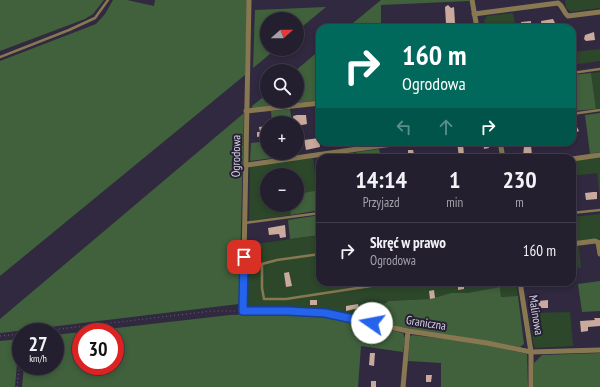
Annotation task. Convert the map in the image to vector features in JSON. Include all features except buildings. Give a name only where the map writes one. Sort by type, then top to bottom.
[{"type":"street","name":"Ogrodowa","points":[[243,311],[249,0]]},
{"type":"street","points":[[472,0],[476,24]]},
{"type":"street","points":[[474,14],[558,3],[568,16],[600,12]]},
{"type":"street","points":[[246,111],[316,103]]},
{"type":"street","points":[[323,154],[378,146]]},
{"type":"street","points":[[247,165],[316,155]]},
{"type":"street","points":[[576,158],[600,155]]},
{"type":"street","points":[[576,243],[598,242],[600,254]]},
{"type":"street","name":"Malinowa","points":[[521,286],[531,352],[531,387]]},
{"type":"street","name":"Graniczna","points":[[243,311],[325,313],[408,331],[487,343],[531,352],[600,350]]},
{"type":"street","points":[[403,387],[408,331]]},
{"type":"lane","points":[[0,57],[69,30],[95,18],[108,0]]},
{"type":"lane","points":[[576,72],[600,69]]},
{"type":"lane","points":[[576,113],[600,110]]},
{"type":"lane","points":[[576,213],[600,210]]},
{"type":"lane","points":[[244,223],[316,214]]},
{"type":"lane","points":[[316,255],[277,260],[262,264],[262,288],[264,299],[286,299],[371,286]]},
{"type":"path","points":[[64,329],[212,311],[243,311]]},
{"type":"path","points":[[0,336],[12,335]]},
{"type":"path","points":[[17,387],[18,375]]},
{"type":"green space","points":[[0,0],[104,0],[93,14],[85,19],[0,51]]},
{"type":"green space","points":[[113,0],[127,0],[154,6],[155,0],[247,0],[245,75],[0,276],[0,61],[96,24],[105,14]]},
{"type":"green space","points":[[381,0],[469,0],[381,5],[381,24],[352,24]]},
{"type":"green space","points":[[565,0],[600,0],[600,8],[571,12],[566,8]]},
{"type":"green space","points":[[326,7],[304,25],[304,12],[260,12],[260,56],[268,56],[253,68],[255,10]]},
{"type":"green space","points":[[513,13],[515,24],[484,24],[484,21],[487,16]]},
{"type":"green space","points":[[600,49],[600,61],[576,64],[576,52]]},
{"type":"green space","points":[[316,53],[316,101],[304,102],[303,64]]},
{"type":"green space","points":[[600,72],[600,108],[596,109],[591,73]]},
{"type":"green space","points":[[591,73],[596,109],[576,111],[576,75]]},
{"type":"green space","points":[[260,100],[260,108],[252,109],[252,106]]},
{"type":"green space","points":[[290,109],[291,116],[271,116],[271,111]]},
{"type":"green space","points":[[244,113],[239,304],[72,323],[72,324],[64,325],[64,323],[12,323],[12,332],[0,333],[0,319]]},
{"type":"green space","points":[[600,113],[600,152],[590,154],[585,115]]},
{"type":"green space","points":[[260,142],[260,160],[250,161],[251,143]]},
{"type":"green space","points":[[379,149],[380,154],[357,154],[357,152]]},
{"type":"green space","points":[[357,152],[357,154],[342,154]]},
{"type":"green space","points":[[600,157],[600,200],[597,173],[576,176],[576,160]]},
{"type":"green space","points":[[313,158],[316,191],[304,193],[304,168],[260,168],[260,212],[290,212],[291,215],[249,221],[250,166]]},
{"type":"green space","points":[[316,191],[316,211],[291,215],[290,212],[304,212],[304,193]]},
{"type":"green space","points":[[600,214],[600,239],[576,242],[576,217]]},
{"type":"green space","points":[[316,216],[316,236],[290,239],[288,220]]},
{"type":"green space","points":[[316,236],[316,286],[517,286],[518,296],[501,297],[500,287],[467,293],[451,293],[430,299],[388,301],[355,317],[321,310],[247,309],[249,245]]},
{"type":"green space","points":[[576,246],[579,246],[581,268],[576,269]]},
{"type":"green space","points":[[600,281],[600,311],[582,312],[578,284]]},
{"type":"green space","points":[[500,287],[501,297],[518,296],[524,344],[520,347],[429,333],[355,317],[354,307],[386,303],[388,301],[430,299],[451,293],[467,293]]},
{"type":"green space","points":[[570,312],[573,346],[535,348],[533,343],[530,313]]},
{"type":"green space","points":[[287,313],[323,315],[403,333],[405,338],[403,352],[361,346],[358,387],[22,387],[23,375],[64,375],[64,334],[72,333],[72,375],[124,375],[124,327],[230,315]]},
{"type":"green space","points":[[412,335],[479,343],[527,354],[528,387],[441,387],[441,363],[408,361],[410,337]]},
{"type":"green space","points":[[12,340],[12,375],[16,375],[15,387],[0,387],[0,341]]},
{"type":"green space","points":[[600,353],[600,387],[534,387],[534,363],[542,355]]},
{"type":"route","points":[[244,257],[243,311],[325,313],[372,323]]}]
